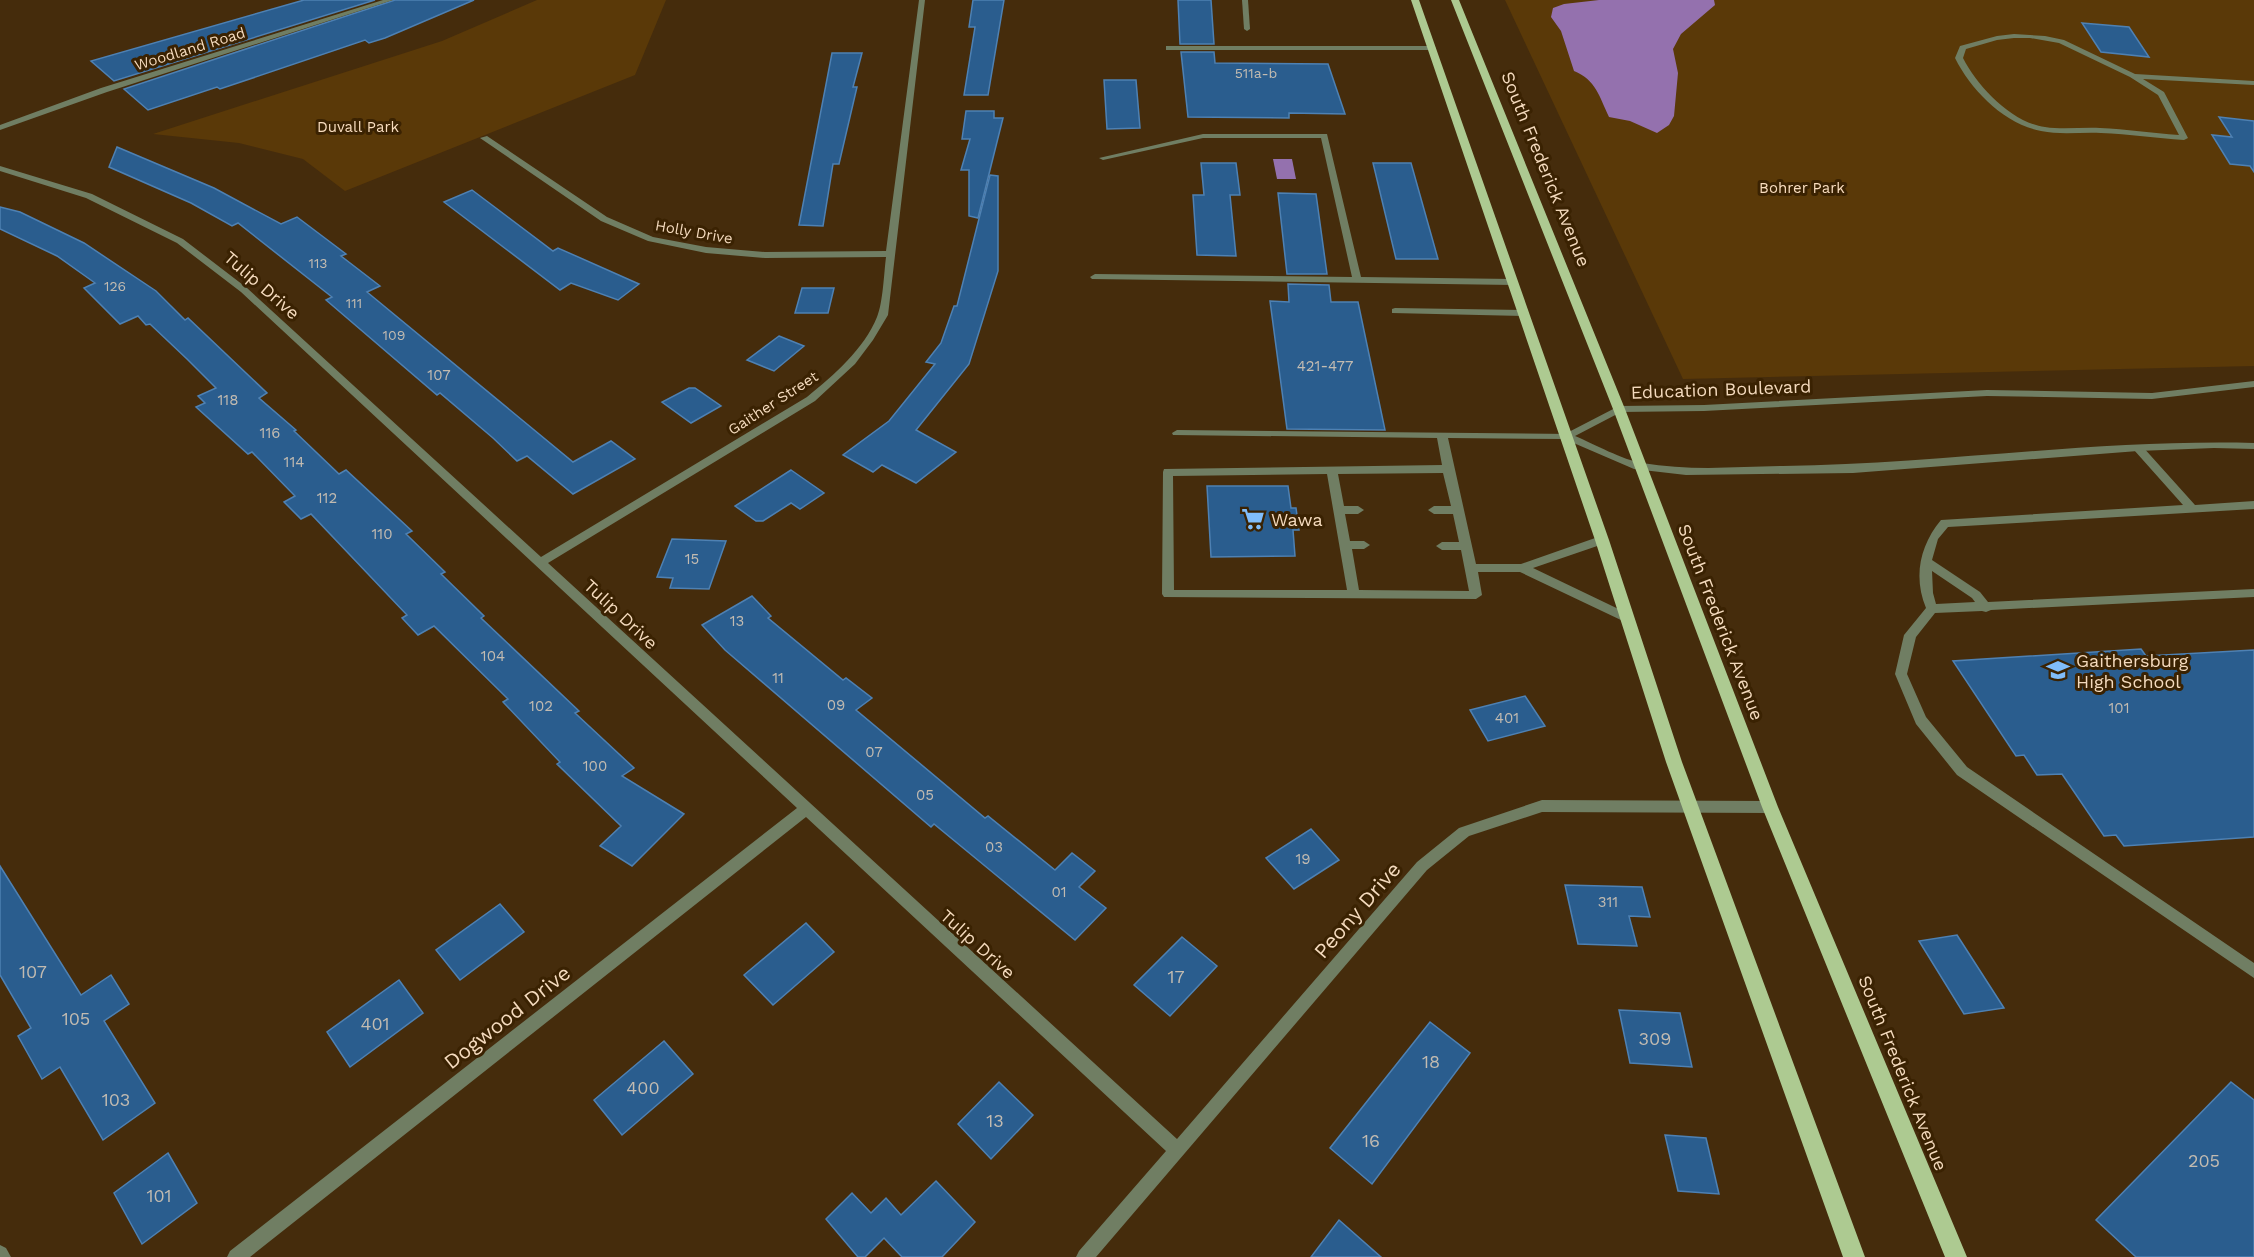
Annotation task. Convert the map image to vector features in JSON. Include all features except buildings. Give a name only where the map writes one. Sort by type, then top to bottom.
[{"type":"main road","points":[[1415,0],[1602,540],[1690,807],[1854,1257]]},
{"type":"main road","name":"South Frederick Avenue","points":[[1455,0],[1618,409],[1770,807],[1956,1257]]},
{"type":"street","name":"Woodland Road","points":[[0,128],[104,90],[390,0]]},
{"type":"street","name":"Gaither Street","points":[[539,563],[812,399],[843,374],[867,346],[883,315],[922,0]]},
{"type":"street","points":[[1245,0],[1247,29]]},
{"type":"street","points":[[2133,76],[2161,94],[2184,138],[2087,130],[2059,131],[2023,124],[1980,89],[1964,71],[1959,58],[1963,48],[1978,42],[2017,35],[2048,37],[2085,51],[2133,76],[2254,83]]},
{"type":"street","points":[[1169,48],[1432,48]]},
{"type":"street","points":[[1102,158],[1203,136],[1324,136],[1357,280]]},
{"type":"street","name":"Holly Drive","points":[[484,138],[604,219],[651,239],[706,250],[765,255],[891,254]]},
{"type":"street","name":"Tulip Drive","points":[[0,168],[89,196],[180,241],[244,290],[805,810],[1177,1150]]},
{"type":"street","points":[[1095,277],[1513,282]]},
{"type":"street","points":[[1395,311],[1523,313]]},
{"type":"street","name":"Education Boulevard","points":[[1566,436],[1618,409],[1704,408],[1987,393],[2152,396],[2254,384]]},
{"type":"street","points":[[1177,433],[1566,436],[1638,466],[1686,471],[1853,470],[2138,448],[2254,446]]},
{"type":"street","points":[[1442,436],[1476,595],[1168,594],[1168,472],[1448,469]]},
{"type":"street","points":[[2138,448],[2192,508]]},
{"type":"street","points":[[1332,470],[1354,595]]},
{"type":"street","points":[[1932,609],[1928,601],[1924,572],[1932,540],[1945,523],[2254,505]]},
{"type":"street","points":[[1339,510],[1358,510]]},
{"type":"street","points":[[1434,510],[1457,510]]},
{"type":"street","points":[[1471,568],[1522,568],[1602,540]]},
{"type":"street","points":[[1345,545],[1364,545]]},
{"type":"street","points":[[1442,546],[1465,546]]},
{"type":"street","points":[[1928,563],[1976,595],[1986,608]]},
{"type":"street","points":[[1522,568],[1627,618]]},
{"type":"street","points":[[2254,593],[1932,609],[1910,635],[1901,674],[1921,720],[1962,771],[2254,971]]},
{"type":"street","name":"Peony Drive","points":[[1085,1257],[1422,866],[1464,832],[1542,806],[1770,807]]},
{"type":"street","name":"Dogwood Drive","points":[[236,1257],[805,810]]},
{"type":"green space","name":"Duvall Park","points":[[537,0],[666,0],[635,75],[345,191],[303,159],[239,143],[153,134],[442,41]]},
{"type":"green space","name":"Bohrer Park","points":[[1505,0],[2254,0],[2254,366],[1683,379]]},
{"type":"shaded area","points":[[1599,0],[1714,0],[1715,5],[1681,34],[1673,49],[1678,73],[1674,116],[1669,125],[1657,133],[1630,121],[1609,117],[1592,84],[1574,71],[1561,31],[1551,17],[1553,8],[1564,4]]},
{"type":"shaded area","points":[[1273,159],[1292,159],[1296,179],[1277,179]]},
{"type":"place","name":"Wawa","points":[[1253,519]]},
{"type":"place","name":"Gaithersburg High School","points":[[2058,670]]}]
